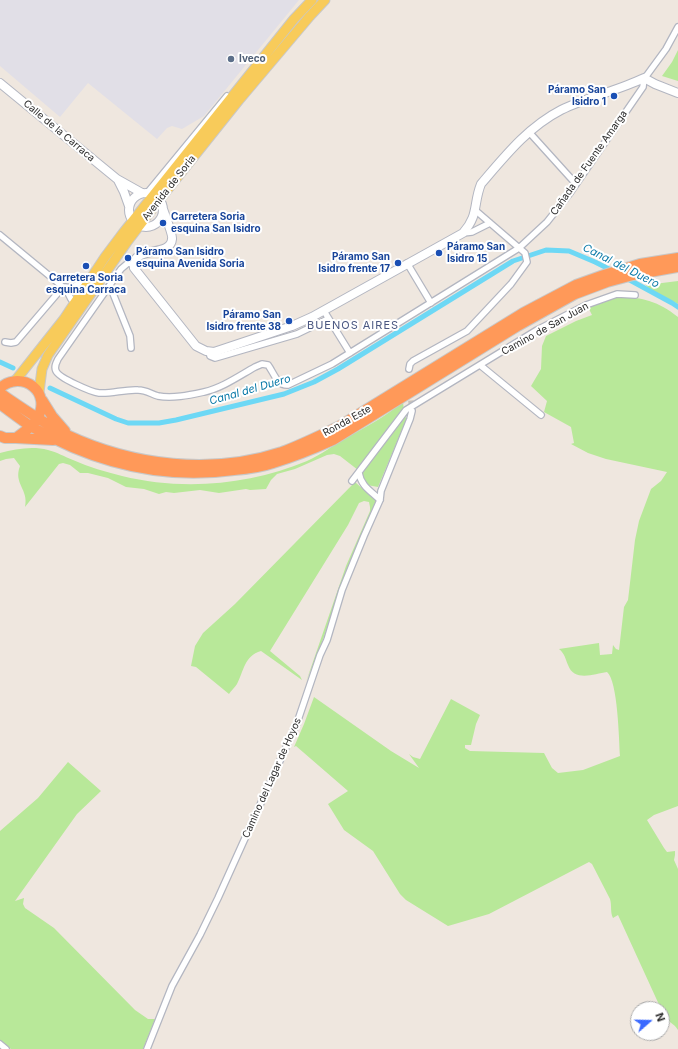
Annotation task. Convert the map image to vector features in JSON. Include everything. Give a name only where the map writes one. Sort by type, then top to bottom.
[{"type":"highway","name":"Ronda Este","points":[[0,404],[34,422],[133,458],[169,463],[206,464],[230,462],[282,452],[338,427],[522,313],[576,285],[678,258]]},
{"type":"highway","name":"Ronda Este","points":[[631,271],[678,267]]},
{"type":"highway","name":"Ronda Este","points":[[0,393],[58,441],[119,464],[180,473],[213,473],[272,464],[308,451],[332,440],[546,309],[605,278]]},
{"type":"highway","points":[[6,383],[28,383],[40,396],[52,416],[67,435]]},
{"type":"highway","points":[[16,438],[34,422],[40,410],[40,396]]},
{"type":"highway","points":[[2,438],[58,441]]},
{"type":"main road","name":"Avenida de Soria","points":[[40,396],[42,369],[48,355],[136,224],[151,194],[294,19],[312,0]]},
{"type":"main road","name":"Avenida de Soria","points":[[151,194],[239,100],[325,0]]},
{"type":"main road","name":"Avenida de Soria","points":[[6,383],[64,319],[105,257],[136,224]]},
{"type":"street","name":"Avenida de Soria","points":[[151,194],[306,0]]},
{"type":"street","name":"Cañada de Fuente Amarga","points":[[134,264],[128,264],[121,269],[58,360],[56,370],[59,375],[86,389],[98,393],[111,393],[136,389],[145,390],[158,396],[171,397],[216,388],[262,364],[268,365],[282,386],[288,385],[317,372],[350,353],[519,248],[547,222],[576,184],[643,87],[644,78],[666,49],[678,27]]},
{"type":"street","points":[[463,233],[470,224],[475,210],[478,193],[482,184],[517,142],[546,119],[562,110],[644,78],[678,93]]},
{"type":"street","name":"Calle de la Carraca","points":[[0,83],[117,179],[151,194]]},
{"type":"street","points":[[529,132],[576,184]]},
{"type":"street","name":"Calle de la Carraca","points":[[117,179],[124,192],[129,206],[129,212],[136,224]]},
{"type":"street","points":[[129,206],[133,198],[151,194],[163,205],[172,240],[169,246],[164,249],[141,254],[134,264],[134,268],[196,346],[206,351],[222,349],[292,326],[324,311],[407,263],[463,233],[472,232],[490,223]]},
{"type":"street","points":[[153,226],[161,218],[163,209]]},
{"type":"street","points":[[409,369],[410,364],[413,361],[467,331],[511,284],[527,262],[525,253],[475,210]]},
{"type":"street","points":[[136,224],[163,228],[171,232]]},
{"type":"street","points":[[0,235],[67,290],[71,299]]},
{"type":"street","points":[[407,263],[431,303]]},
{"type":"street","points":[[63,287],[72,288],[82,281]]},
{"type":"street","points":[[110,286],[130,336],[131,348]]},
{"type":"street","points":[[5,342],[16,342],[63,287]]},
{"type":"street","name":"Camino de San Juan","points":[[352,481],[406,410],[537,330],[586,305],[617,294],[635,295]]},
{"type":"street","points":[[324,311],[350,353]]},
{"type":"street","points":[[209,351],[210,356],[215,358],[297,334],[328,319]]},
{"type":"street","points":[[480,365],[541,415]]},
{"type":"street","name":"Camino del Lagar de Hoyos","points":[[147,1049],[172,986],[218,898],[297,723],[320,655],[327,640],[342,590],[380,500],[381,491],[412,411]]},
{"type":"street","points":[[359,473],[360,480],[364,486],[380,500]]},
{"type":"street","points":[[0,1044],[6,1049]]},
{"type":"shaded area","name":"Iveco","points":[[0,0],[299,0],[204,116],[182,129],[172,126],[167,128],[157,139],[88,83],[60,117],[0,66]]},
{"type":"green space","points":[[678,50],[678,81],[662,76]]},
{"type":"green space","points":[[678,281],[678,304],[650,290],[646,285]]},
{"type":"green space","points":[[619,296],[650,301],[664,307],[678,317],[678,806],[654,815],[647,820],[667,852],[675,851],[674,860],[678,869],[678,1030],[670,1022],[670,1001],[657,1001],[618,915],[613,918],[610,899],[592,864],[589,862],[489,914],[448,926],[406,900],[400,894],[373,851],[344,830],[328,804],[348,791],[296,746],[294,747],[314,697],[391,751],[419,768],[409,754],[420,759],[451,699],[480,715],[476,724],[471,745],[465,745],[465,748],[470,751],[544,753],[552,768],[558,773],[583,770],[620,756],[616,699],[611,678],[607,672],[585,676],[575,674],[568,665],[564,654],[559,649],[599,643],[600,655],[612,654],[613,645],[619,650],[624,607],[628,600],[635,540],[639,521],[651,489],[661,481],[667,472],[606,459],[588,453],[571,444],[574,443],[571,427],[544,412],[547,401],[531,386],[541,369],[542,346],[546,336],[592,315],[588,307]]},
{"type":"green space","points":[[403,402],[404,411],[358,470],[340,456],[334,454],[327,455],[295,469],[277,474],[271,480],[266,489],[246,489],[219,493],[200,490],[174,493],[166,492],[159,494],[144,489],[126,487],[108,478],[88,473],[80,473],[70,465],[63,463],[59,464],[25,507],[25,496],[18,477],[20,466],[14,458],[0,461],[0,453],[18,449],[36,448],[51,451],[104,471],[145,481],[192,484],[240,480],[263,476],[312,459],[376,421]]},
{"type":"green space","points":[[403,416],[407,418],[378,487],[367,485],[361,476],[362,473]]},
{"type":"green space","points":[[355,482],[376,501],[376,503],[342,584],[322,642],[306,682],[346,566],[370,511],[369,502],[364,501],[359,503],[348,525],[270,651],[300,676],[302,680],[261,651],[251,656],[245,664],[237,684],[229,694],[196,667],[191,666],[195,646],[203,633],[235,604]]},
{"type":"green space","points":[[68,762],[101,791],[77,814],[15,901],[24,898],[23,904],[25,908],[54,928],[135,1010],[148,1019],[155,1019],[143,1049],[11,1049],[0,1040],[0,831],[38,798]]},
{"type":"waterway","name":"Canal del Duero","points":[[50,388],[116,419],[128,423],[159,423],[176,420],[284,394],[314,382],[338,369],[513,261],[546,250],[569,251],[613,271]]},
{"type":"waterway","name":"Canal del Duero","points":[[626,278],[678,307]]},
{"type":"waterway","name":"Canal del Duero","points":[[0,362],[13,368]]},
{"type":"tunnel","points":[[410,392],[412,411]]},
{"type":"place","name":"Iveco","points":[[231,59]]},
{"type":"place","name":"Páramo San Isidro 1","points":[[614,96]]},
{"type":"place","name":"Carretera Soria esquina San Isidro","points":[[163,223]]},
{"type":"place","name":"Páramo San Isidro 15","points":[[439,253]]},
{"type":"place","name":"Páramo San Isidro esquina Avenida Soria","points":[[128,258]]},
{"type":"place","name":"Páramo San Isidro frente 17","points":[[398,263]]},
{"type":"place","name":"Carretera Soria esquina Carraca","points":[[86,266]]},
{"type":"place","name":"Páramo San Isidro frente 38","points":[[289,321]]},
{"type":"district","name":"BUENOS AIRES","points":[[353,326]]}]
